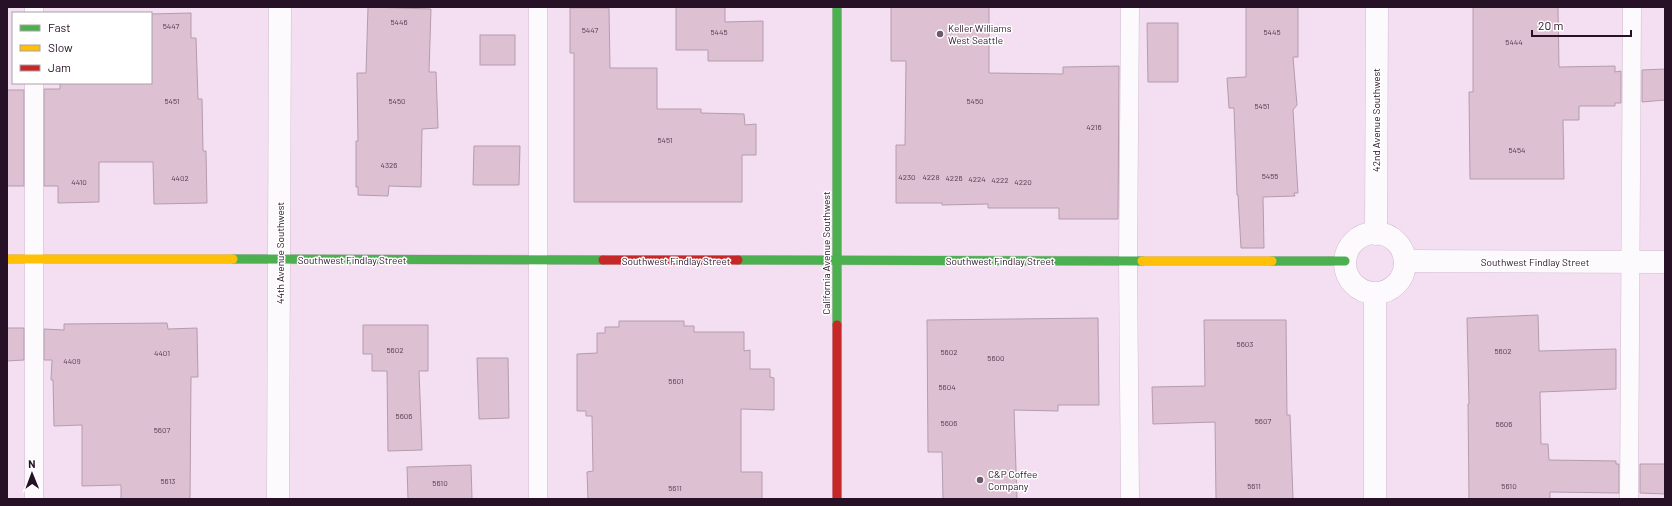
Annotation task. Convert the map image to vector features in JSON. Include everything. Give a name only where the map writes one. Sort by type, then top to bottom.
[{"type":"street","name":"44th Avenue Southwest","points":[[278,499],[280,7]]},
{"type":"street","name":"California Avenue Southwest","points":[[837,7],[837,499]]},
{"type":"street","name":"42nd Avenue Southwest","points":[[1376,234],[1377,7]]},
{"type":"street","points":[[1376,234],[1389,237],[1396,242],[1402,250],[1405,268],[1402,278],[1396,285],[1388,291],[1375,294],[1367,293],[1350,281],[1346,271],[1345,261],[1348,251],[1354,242],[1361,236],[1376,234]]},
{"type":"street","name":"Southwest Findlay Street","points":[[7,259],[1128,262],[1345,261]]},
{"type":"street","name":"Southwest Findlay Street","points":[[1405,261],[1665,262]]},
{"type":"street","points":[[1375,294],[1375,499]]},
{"type":"lane","points":[[538,7],[538,499]]},
{"type":"lane","points":[[1130,7],[1128,262],[1130,499]]},
{"type":"lane","points":[[1628,499],[1632,7]]},
{"type":"lane","points":[[34,84],[34,499]]},
{"type":"building","points":[[368,7],[431,9],[429,72],[436,72],[438,128],[422,129],[421,187],[389,186],[388,196],[358,195],[358,187],[356,187],[356,141],[358,141],[357,73],[366,73]]},
{"type":"building","points":[[676,7],[725,7],[725,22],[763,21],[763,61],[708,61],[708,50],[676,50]]},
{"type":"building","points":[[891,7],[989,7],[989,73],[1063,74],[1063,67],[1119,66],[1118,219],[1059,219],[1059,208],[988,208],[988,204],[942,205],[942,203],[896,203],[896,145],[905,145],[906,61],[891,61]]},
{"type":"building","points":[[1246,7],[1298,7],[1298,57],[1293,57],[1297,105],[1293,110],[1298,193],[1294,193],[1295,196],[1263,197],[1264,248],[1241,248],[1237,195],[1234,108],[1229,108],[1227,78],[1246,77]]},
{"type":"building","points":[[1473,7],[1558,7],[1559,67],[1615,66],[1615,72],[1621,71],[1621,103],[1615,103],[1615,106],[1579,106],[1579,120],[1563,120],[1564,179],[1470,179],[1469,92],[1473,92]]},
{"type":"building","points":[[570,8],[609,8],[610,68],[657,68],[657,109],[701,109],[701,113],[744,114],[745,125],[756,124],[756,155],[742,155],[742,202],[574,202],[574,53],[570,53]]},
{"type":"building","points":[[191,13],[191,38],[196,38],[198,99],[202,99],[203,151],[206,151],[207,203],[154,204],[153,162],[99,162],[99,202],[58,203],[58,186],[44,186],[44,89],[60,89],[60,84],[152,84],[152,14]]},
{"type":"building","points":[[1147,23],[1178,23],[1178,82],[1148,82]]},
{"type":"building","points":[[480,35],[515,35],[515,65],[480,65]]},
{"type":"building","points":[[1665,69],[1665,100],[1642,102],[1642,70]]},
{"type":"building","points":[[7,90],[24,90],[24,186],[7,186]]},
{"type":"building","points":[[474,146],[520,146],[519,185],[473,185]]},
{"type":"building","points":[[1538,315],[1539,351],[1616,349],[1616,389],[1540,392],[1541,444],[1548,444],[1549,460],[1616,461],[1616,464],[1619,464],[1619,493],[1550,492],[1550,499],[1469,499],[1467,318]]},
{"type":"building","points":[[1098,318],[1099,405],[1058,405],[1058,411],[1014,410],[1017,499],[943,499],[942,452],[928,452],[927,320]]},
{"type":"building","points":[[1204,320],[1286,320],[1287,415],[1290,415],[1293,499],[1216,499],[1215,422],[1153,424],[1152,387],[1205,386]]},
{"type":"building","points":[[619,321],[684,321],[684,326],[694,326],[694,332],[744,332],[744,351],[750,350],[750,369],[770,369],[770,377],[774,378],[774,410],[741,409],[741,472],[762,472],[762,499],[588,499],[587,472],[593,471],[592,416],[586,416],[586,411],[577,411],[577,354],[597,353],[597,333],[605,333],[605,327],[619,327]]},
{"type":"building","points":[[167,323],[168,329],[197,328],[198,377],[191,377],[190,499],[121,499],[121,485],[82,486],[82,425],[54,426],[53,380],[51,380],[52,360],[44,360],[44,329],[64,330],[64,324]]},
{"type":"building","points":[[363,325],[428,325],[428,371],[419,371],[422,450],[388,451],[387,371],[372,371],[372,354],[363,354]]},
{"type":"building","points":[[7,328],[24,328],[24,360],[7,361]]},
{"type":"building","points":[[477,358],[508,358],[509,418],[479,419]]},
{"type":"building","points":[[1640,464],[1665,464],[1665,494],[1640,493]]},
{"type":"building","points":[[471,465],[472,499],[408,499],[407,467]]},
{"type":"traffic: fast","points":[[837,7],[837,325]]},
{"type":"traffic: fast","points":[[233,259],[603,260]]},
{"type":"traffic: fast","points":[[738,260],[1142,261]]},
{"type":"traffic: fast","points":[[1272,261],[1345,261]]},
{"type":"traffic: slow","points":[[7,259],[233,259]]},
{"type":"traffic: slow","points":[[1142,261],[1272,261]]},
{"type":"traffic: jam","points":[[603,260],[738,260]]},
{"type":"traffic: jam","points":[[837,325],[837,499]]},
{"type":"place","name":"Keller Williams West Seattle","points":[[940,34]]},
{"type":"place","name":"C&P Coffee Company","points":[[980,480]]}]
